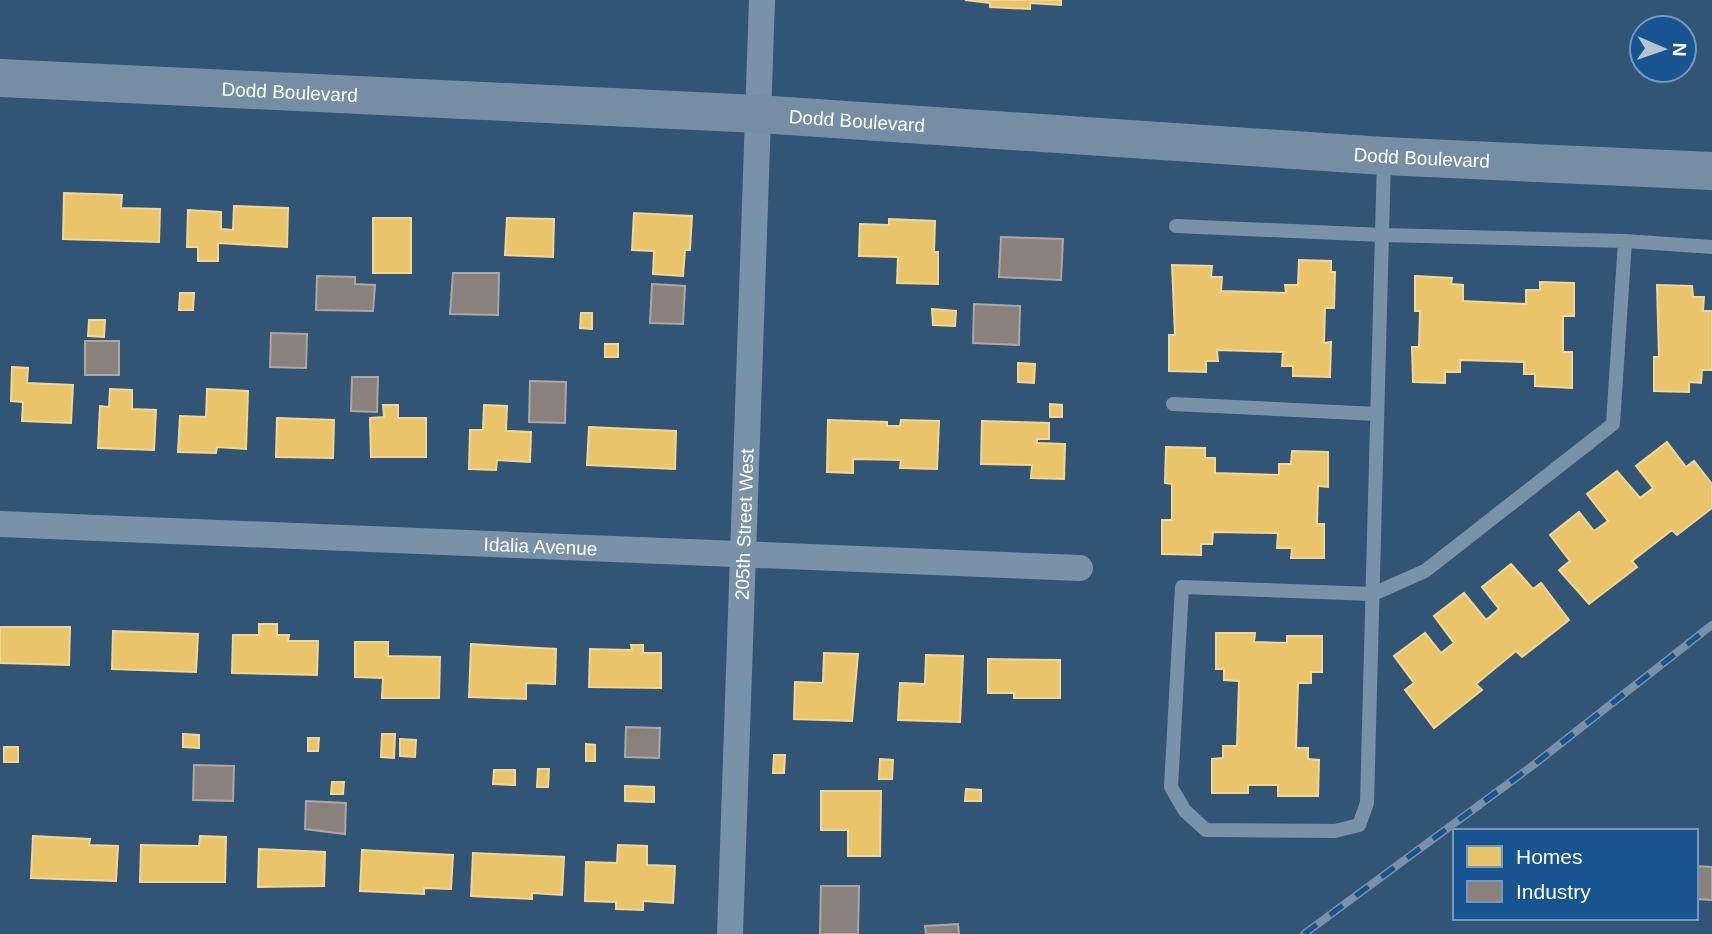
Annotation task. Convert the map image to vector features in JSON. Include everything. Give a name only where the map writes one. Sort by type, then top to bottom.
[{"type":"main road","name":"Dodd Boulevard","points":[[0,78],[758,114],[1384,156],[1712,171]]},
{"type":"street","name":"205th Street West","points":[[730,934],[762,0]]},
{"type":"street","name":"Idalia Avenue","points":[[0,524],[1080,568]]},
{"type":"lane","points":[[1384,156],[1373,594],[1367,803],[1359,825],[1335,831],[1206,830],[1185,811],[1171,787],[1182,587],[1373,594],[1425,571],[1613,424],[1625,241]]},
{"type":"lane","points":[[1175,226],[1625,241],[1712,247]]},
{"type":"lane","points":[[1173,404],[1377,414]]},
{"type":"building: Homes","points":[[965,0],[1061,0],[1061,5],[1030,3],[1030,9],[990,7],[990,3]]},
{"type":"building: Homes","points":[[64,193],[122,195],[121,208],[160,209],[159,242],[63,239]]},
{"type":"building: Homes","points":[[234,206],[288,208],[287,247],[218,243],[218,261],[198,261],[198,247],[187,247],[188,210],[221,212],[221,229],[233,230]]},
{"type":"building: Homes","points":[[634,213],[692,216],[690,250],[685,250],[683,276],[653,274],[654,251],[632,250]]},
{"type":"building: Homes","points":[[373,218],[411,218],[411,273],[373,273]]},
{"type":"building: Homes","points":[[507,218],[554,219],[553,257],[505,255]]},
{"type":"building: Homes","points":[[889,219],[935,221],[934,252],[938,252],[938,284],[897,283],[898,257],[859,256],[860,224],[889,225]]},
{"type":"building: Homes","points":[[1299,260],[1331,261],[1331,272],[1335,272],[1334,308],[1325,308],[1324,343],[1331,342],[1330,377],[1293,376],[1293,366],[1282,366],[1283,352],[1217,350],[1218,361],[1206,361],[1206,372],[1169,371],[1169,335],[1175,335],[1172,265],[1212,266],[1211,277],[1222,277],[1221,291],[1286,293],[1285,285],[1298,285]]},
{"type":"building: Homes","points":[[1415,276],[1452,278],[1451,284],[1463,285],[1463,301],[1526,304],[1526,290],[1540,290],[1540,282],[1574,283],[1574,316],[1563,316],[1563,352],[1572,352],[1572,388],[1535,386],[1535,374],[1524,374],[1524,362],[1460,360],[1460,372],[1445,372],[1445,383],[1413,382],[1412,347],[1419,347],[1420,311],[1415,311]]},
{"type":"building: Homes","points":[[1657,285],[1692,286],[1693,297],[1704,297],[1703,311],[1712,311],[1712,370],[1702,370],[1701,383],[1689,382],[1689,392],[1654,391],[1654,357],[1659,357]]},
{"type":"building: Homes","points":[[180,293],[194,293],[193,310],[179,310]]},
{"type":"building: Homes","points":[[932,309],[956,311],[955,326],[933,325]]},
{"type":"building: Homes","points":[[581,313],[592,313],[592,329],[580,328]]},
{"type":"building: Homes","points":[[89,320],[105,320],[104,337],[88,336]]},
{"type":"building: Homes","points":[[605,344],[618,344],[618,357],[605,357]]},
{"type":"building: Homes","points":[[1018,363],[1035,364],[1034,383],[1018,382]]},
{"type":"building: Homes","points":[[12,367],[28,368],[27,383],[73,385],[71,423],[22,421],[23,402],[11,401]]},
{"type":"building: Homes","points":[[110,389],[132,390],[132,409],[156,410],[154,450],[98,448],[100,406],[109,407]]},
{"type":"building: Homes","points":[[207,389],[248,391],[246,449],[217,447],[216,453],[178,452],[180,416],[206,417]]},
{"type":"building: Homes","points":[[1050,404],[1062,405],[1062,417],[1050,417]]},
{"type":"building: Homes","points":[[383,405],[398,405],[398,418],[426,418],[426,457],[371,457],[370,418],[384,417]]},
{"type":"building: Homes","points":[[484,405],[507,406],[506,431],[531,432],[530,462],[497,460],[496,470],[469,469],[470,430],[483,430]]},
{"type":"building: Homes","points":[[277,418],[334,420],[333,458],[276,457]]},
{"type":"building: Homes","points":[[828,420],[887,422],[887,426],[900,426],[901,420],[939,421],[937,469],[900,468],[901,460],[853,459],[853,473],[827,472]]},
{"type":"building: Homes","points":[[982,421],[1049,423],[1049,439],[1037,439],[1037,443],[1065,444],[1064,479],[1031,478],[1032,465],[981,464]]},
{"type":"building: Homes","points":[[589,427],[676,431],[675,469],[587,465]]},
{"type":"building: Homes","points":[[1667,442],[1686,467],[1694,461],[1712,484],[1712,508],[1677,535],[1672,530],[1632,561],[1637,567],[1589,604],[1559,570],[1570,561],[1550,535],[1579,512],[1594,531],[1608,521],[1587,494],[1617,471],[1640,498],[1653,488],[1636,466]]},
{"type":"building: Homes","points":[[1166,447],[1205,448],[1205,458],[1215,458],[1215,473],[1279,475],[1279,464],[1291,464],[1292,451],[1328,452],[1328,487],[1318,486],[1317,524],[1324,524],[1324,558],[1291,558],[1292,548],[1277,548],[1278,533],[1213,532],[1212,544],[1201,544],[1201,555],[1162,554],[1162,520],[1172,520],[1172,484],[1165,483]]},
{"type":"building: Homes","points":[[1511,564],[1533,589],[1541,583],[1569,620],[1522,657],[1516,651],[1476,684],[1482,690],[1434,728],[1405,690],[1414,683],[1394,656],[1425,633],[1441,653],[1454,643],[1434,616],[1464,593],[1486,620],[1499,609],[1482,587]]},
{"type":"building: Homes","points":[[259,624],[277,624],[277,635],[289,635],[288,641],[318,641],[317,675],[232,673],[233,635],[259,635]]},
{"type":"building: Homes","points":[[0,627],[70,627],[69,665],[0,663]]},
{"type":"building: Homes","points":[[113,631],[198,634],[196,672],[112,669]]},
{"type":"building: Homes","points":[[1216,633],[1255,633],[1254,642],[1287,643],[1287,636],[1322,636],[1322,672],[1311,672],[1311,683],[1298,683],[1296,748],[1308,748],[1308,759],[1319,760],[1318,796],[1278,796],[1278,785],[1248,785],[1248,793],[1212,793],[1212,759],[1223,758],[1223,746],[1237,746],[1239,681],[1224,680],[1224,669],[1216,669]]},
{"type":"building: Homes","points":[[355,642],[388,642],[388,656],[440,657],[439,698],[382,698],[383,678],[355,677]]},
{"type":"building: Homes","points":[[471,644],[556,649],[555,684],[526,683],[526,699],[469,697]]},
{"type":"building: Homes","points":[[631,645],[643,645],[643,653],[661,653],[661,688],[589,687],[590,649],[632,650]]},
{"type":"building: Homes","points":[[824,653],[858,654],[852,721],[794,719],[795,682],[823,683]]},
{"type":"building: Homes","points":[[926,655],[963,656],[960,722],[898,720],[900,683],[925,684]]},
{"type":"building: Homes","points":[[988,659],[1060,660],[1060,698],[1014,698],[1014,693],[988,693]]},
{"type":"building: Homes","points":[[183,734],[199,735],[199,748],[183,747]]},
{"type":"building: Homes","points":[[382,734],[395,734],[394,758],[381,757]]},
{"type":"building: Homes","points":[[308,738],[319,738],[318,751],[308,751]]},
{"type":"building: Homes","points":[[400,739],[416,740],[415,757],[400,756]]},
{"type":"building: Homes","points":[[586,744],[595,745],[595,761],[586,761]]},
{"type":"building: Homes","points":[[4,747],[18,747],[18,762],[4,762]]},
{"type":"building: Homes","points":[[774,755],[785,755],[784,773],[773,773]]},
{"type":"building: Homes","points":[[880,759],[893,760],[892,779],[879,779]]},
{"type":"building: Homes","points":[[538,769],[549,769],[548,787],[537,787]]},
{"type":"building: Homes","points":[[494,770],[515,770],[515,785],[493,784]]},
{"type":"building: Homes","points":[[332,782],[344,782],[343,794],[331,794]]},
{"type":"building: Homes","points":[[625,786],[654,787],[654,802],[625,801]]},
{"type":"building: Homes","points":[[966,789],[981,790],[981,801],[965,801]]},
{"type":"building: Homes","points":[[821,791],[881,791],[880,856],[848,856],[848,830],[821,830]]},
{"type":"building: Homes","points":[[33,836],[90,839],[89,845],[118,846],[116,881],[31,878]]},
{"type":"building: Homes","points":[[200,836],[226,837],[225,882],[140,882],[141,845],[199,846]]},
{"type":"building: Homes","points":[[618,845],[647,846],[647,865],[675,866],[673,903],[643,901],[643,910],[616,909],[616,902],[585,901],[586,862],[617,863]]},
{"type":"building: Homes","points":[[259,849],[325,852],[324,886],[258,887]]},
{"type":"building: Homes","points":[[362,850],[453,855],[451,889],[424,888],[424,894],[360,891]]},
{"type":"building: Homes","points":[[473,853],[564,857],[562,895],[532,893],[532,899],[471,896]]},
{"type":"building: Industry","points":[[1001,237],[1063,239],[1061,280],[999,277]]},
{"type":"building: Industry","points":[[453,273],[499,273],[498,315],[450,314]]},
{"type":"building: Industry","points":[[317,276],[355,277],[355,284],[375,285],[373,311],[316,310]]},
{"type":"building: Industry","points":[[652,284],[685,286],[683,324],[650,323]]},
{"type":"building: Industry","points":[[974,304],[1020,306],[1019,345],[973,343]]},
{"type":"building: Industry","points":[[271,333],[307,334],[306,368],[270,367]]},
{"type":"building: Industry","points":[[85,341],[119,341],[119,375],[85,375]]},
{"type":"building: Industry","points":[[352,377],[378,377],[377,412],[351,411]]},
{"type":"building: Industry","points":[[530,381],[566,382],[565,423],[529,422]]},
{"type":"building: Industry","points":[[626,727],[660,728],[659,758],[625,757]]},
{"type":"building: Industry","points":[[194,765],[234,766],[233,801],[193,800]]},
{"type":"building: Industry","points":[[306,801],[346,803],[345,834],[305,829]]},
{"type":"building: Industry","points":[[1698,866],[1712,867],[1712,900],[1698,899]]},
{"type":"building: Industry","points":[[821,886],[859,886],[858,934],[820,934]]},
{"type":"building: Industry","points":[[958,924],[959,934],[926,934],[925,926]]},
{"type":"railway","points":[[1304,934],[1532,766],[1712,625]]}]
